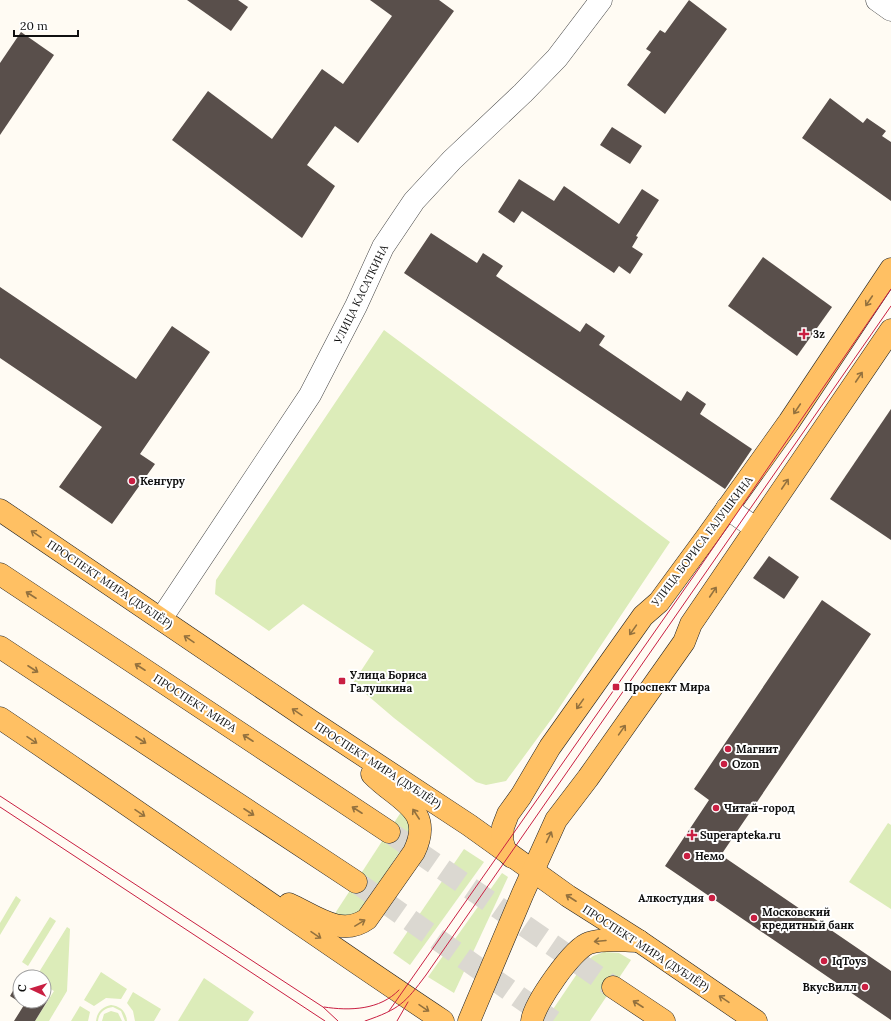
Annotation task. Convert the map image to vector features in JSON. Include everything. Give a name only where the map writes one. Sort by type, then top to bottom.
[{"type":"main road","name":"УЛИЦА БОРИСА ГАЛУШКИНА","points":[[510,855],[505,850],[502,840],[504,827],[512,809],[550,747],[643,616],[659,602],[789,422],[891,269]]},
{"type":"main road","points":[[469,1021],[523,893],[556,820],[588,778],[684,642],[691,624],[891,330]]},
{"type":"main road","name":"ПРОСПЕКТ МИРА (ДУБЛЁР)","points":[[0,510],[343,742],[469,825],[533,872],[639,941],[756,1021]]},
{"type":"main road","name":"ПРОСПЕКТ МИРА","points":[[0,574],[389,832]]},
{"type":"main road","points":[[0,647],[356,882]]},
{"type":"main road","points":[[0,718],[154,822],[247,889],[443,1021]]},
{"type":"main road","points":[[247,889],[283,902],[333,925],[345,928],[358,925],[366,919],[414,852],[419,842],[421,830],[420,819],[414,809],[377,779],[343,742]]},
{"type":"main road","points":[[469,825],[483,827],[496,824],[521,796]]},
{"type":"main road","points":[[510,855],[522,872],[524,882],[523,893]]},
{"type":"main road","points":[[532,1021],[536,1008],[569,958],[578,950],[588,943],[600,941],[639,941]]},
{"type":"main road","points":[[612,988],[664,1021]]},
{"type":"street","name":"УЛИЦА КАСАТКИНА","points":[[161,619],[310,395],[356,306],[383,247],[414,201],[452,160],[523,93],[557,58],[601,0]]},
{"type":"street","points":[[877,0],[891,10]]},
{"type":"street","points":[[727,508],[755,528]]},
{"type":"green space","points":[[384,330],[670,542],[553,717],[506,781],[486,785],[476,782],[394,718],[353,683],[374,651],[303,604],[269,631],[215,594],[216,580]]},
{"type":"green space","points":[[403,809],[409,814],[410,836],[360,912],[355,917],[334,915]]},
{"type":"green space","points":[[888,823],[891,825],[891,909],[849,882]]},
{"type":"green space","points":[[464,849],[484,862],[410,965],[393,953]]},
{"type":"green space","points":[[502,873],[508,877],[454,993],[428,977]]},
{"type":"green space","points":[[16,896],[21,900],[0,935],[0,923]]},
{"type":"green space","points":[[50,917],[56,921],[28,966],[22,962]]},
{"type":"green space","points":[[67,927],[70,929],[67,991],[49,1021],[35,1021],[43,1009],[52,1009],[52,994],[54,991],[52,990],[52,969],[41,969]]},
{"type":"green space","points":[[604,952],[619,953],[631,960],[590,1021],[545,1021],[583,965],[593,956]]},
{"type":"green space","points":[[101,972],[127,989],[121,999],[106,998],[94,1006],[84,1000]]},
{"type":"green space","points":[[204,978],[254,1012],[248,1021],[178,1021]]},
{"type":"green space","points":[[133,992],[161,1009],[154,1021],[135,1021],[133,1011],[127,1003]]},
{"type":"green space","points":[[111,1005],[122,1010],[127,1021],[125,1021],[121,1011],[113,1007],[107,1008],[103,1011],[98,1021],[96,1021],[100,1010]]},
{"type":"green space","points":[[80,1006],[90,1012],[88,1021],[71,1021]]},
{"type":"green space","points":[[111,1011],[118,1013],[122,1021],[102,1021],[104,1014]]},
{"type":"building","points":[[187,0],[238,0],[248,7],[231,31]]},
{"type":"building","points":[[370,0],[439,0],[454,11],[358,143],[335,126],[307,165],[335,186],[302,238],[172,140],[208,91],[272,139],[322,69],[343,84],[392,16]]},
{"type":"building","points":[[689,0],[727,29],[665,114],[627,85],[651,52],[646,49],[660,30],[665,33]]},
{"type":"building","points":[[21,32],[54,55],[0,135],[0,63]]},
{"type":"building","points":[[830,98],[863,123],[867,118],[886,131],[882,136],[891,142],[891,201],[802,138]]},
{"type":"building","points":[[612,127],[642,146],[630,164],[600,145]]},
{"type":"building","points":[[519,179],[554,201],[564,186],[619,224],[642,189],[659,200],[636,236],[638,237],[632,247],[643,254],[630,274],[619,266],[614,273],[522,211],[514,223],[498,212]]},
{"type":"building","points":[[431,233],[477,263],[483,253],[503,266],[496,276],[580,332],[586,323],[605,336],[599,345],[681,401],[687,391],[706,404],[700,414],[752,449],[725,489],[404,273]]},
{"type":"building","points":[[763,257],[832,307],[797,356],[728,306]]},
{"type":"building","points":[[0,287],[136,379],[172,326],[210,352],[140,454],[155,464],[112,524],[59,487],[102,427],[0,358]]},
{"type":"building","points":[[891,409],[891,540],[830,499]]},
{"type":"building","points":[[769,556],[799,577],[784,599],[753,578]]},
{"type":"building","points":[[822,600],[871,634],[721,855],[891,971],[891,1020],[665,866],[709,800],[694,789]]},
{"type":"building","points":[[22,1009],[42,1009],[35,1021],[14,1021]]},
{"type":"tunnel","points":[[389,832],[613,987]]},
{"type":"tunnel","points":[[356,882],[553,1021]]},
{"type":"tram line","points":[[389,1011],[693,577],[891,289]]},
{"type":"tram line","points":[[365,1021],[386,1013],[401,1004],[407,999],[426,975],[891,306]]},
{"type":"tram line","points":[[0,796],[323,1007],[338,1021]]},
{"type":"tram line","points":[[0,807],[325,1021]]},
{"type":"tram line","points":[[324,1007],[344,1009],[364,1008],[383,1002],[399,990]]},
{"type":"tram line","points":[[397,1021],[408,1002]]},
{"type":"place","name":"3z","points":[[804,334]]},
{"type":"place","name":"Кенгуру","points":[[132,481]]},
{"type":"place","name":"Улица Бориса Галушкина","points":[[342,681]]},
{"type":"place","name":"Проспект Мира","points":[[616,687]]},
{"type":"place","name":"Магнит","points":[[728,749]]},
{"type":"place","name":"Ozon","points":[[724,764]]},
{"type":"place","name":"Читай-город","points":[[716,808]]},
{"type":"place","name":"Superapteka.ru","points":[[692,835]]},
{"type":"place","name":"Немо","points":[[687,856]]},
{"type":"place","name":"Алкостудия","points":[[712,898]]},
{"type":"place","name":"Московский кредитный банк","points":[[754,918]]},
{"type":"place","name":"IqToys","points":[[824,961]]},
{"type":"place","name":"ВкусВилл","points":[[865,987]]}]
